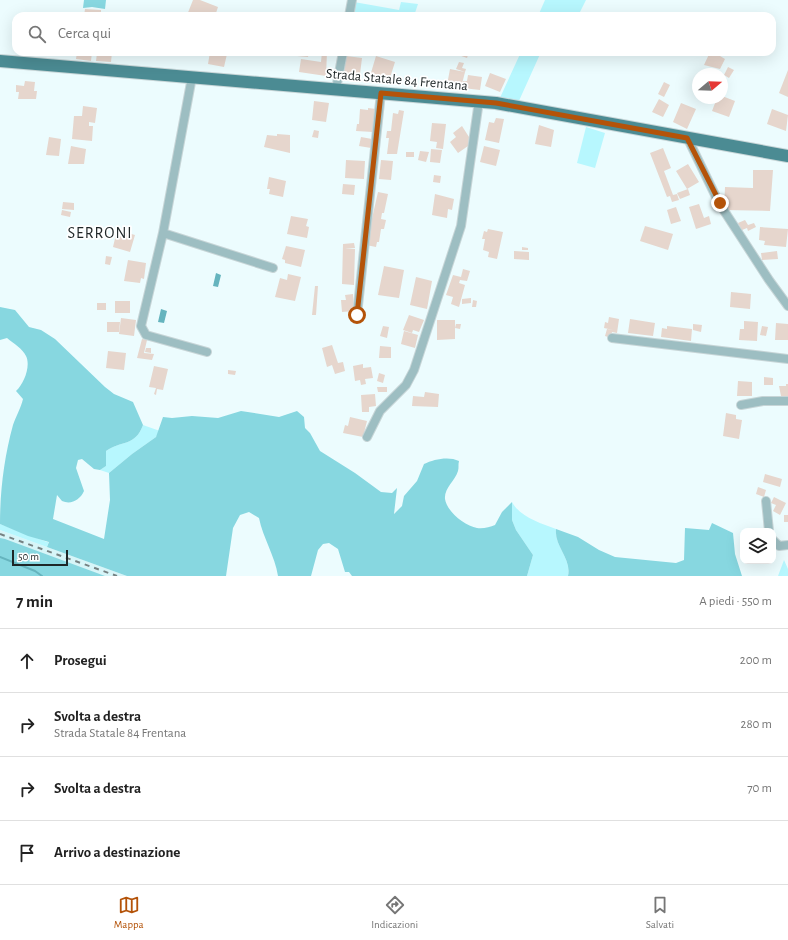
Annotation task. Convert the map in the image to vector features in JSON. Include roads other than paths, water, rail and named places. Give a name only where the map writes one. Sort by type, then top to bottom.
[{"type":"main road","name":"Strada Statale 84 Frentana","points":[[0,62],[479,101],[788,156]]},
{"type":"street","points":[[350,12],[352,0]]},
{"type":"street","points":[[336,89],[341,56]]},
{"type":"street","points":[[192,77],[163,233],[141,326],[146,335],[207,352]]},
{"type":"street","points":[[357,315],[381,93]]},
{"type":"street","points":[[367,437],[380,411],[406,385],[414,370],[461,226],[479,101]]},
{"type":"street","points":[[687,138],[720,203],[769,280],[788,306]]},
{"type":"street","points":[[163,233],[273,268]]},
{"type":"street","points":[[612,338],[788,359]]},
{"type":"street","points":[[741,404],[763,401],[788,401]]},
{"type":"street","points":[[766,501],[769,528]]},
{"type":"street","points":[[776,543],[779,546],[788,545]]},
{"type":"waterway","points":[[0,557],[35,571],[42,576]]},
{"type":"railway","points":[[0,534],[117,576]]},
{"type":"district","name":"SERRONI","points":[[100,232]]}]
